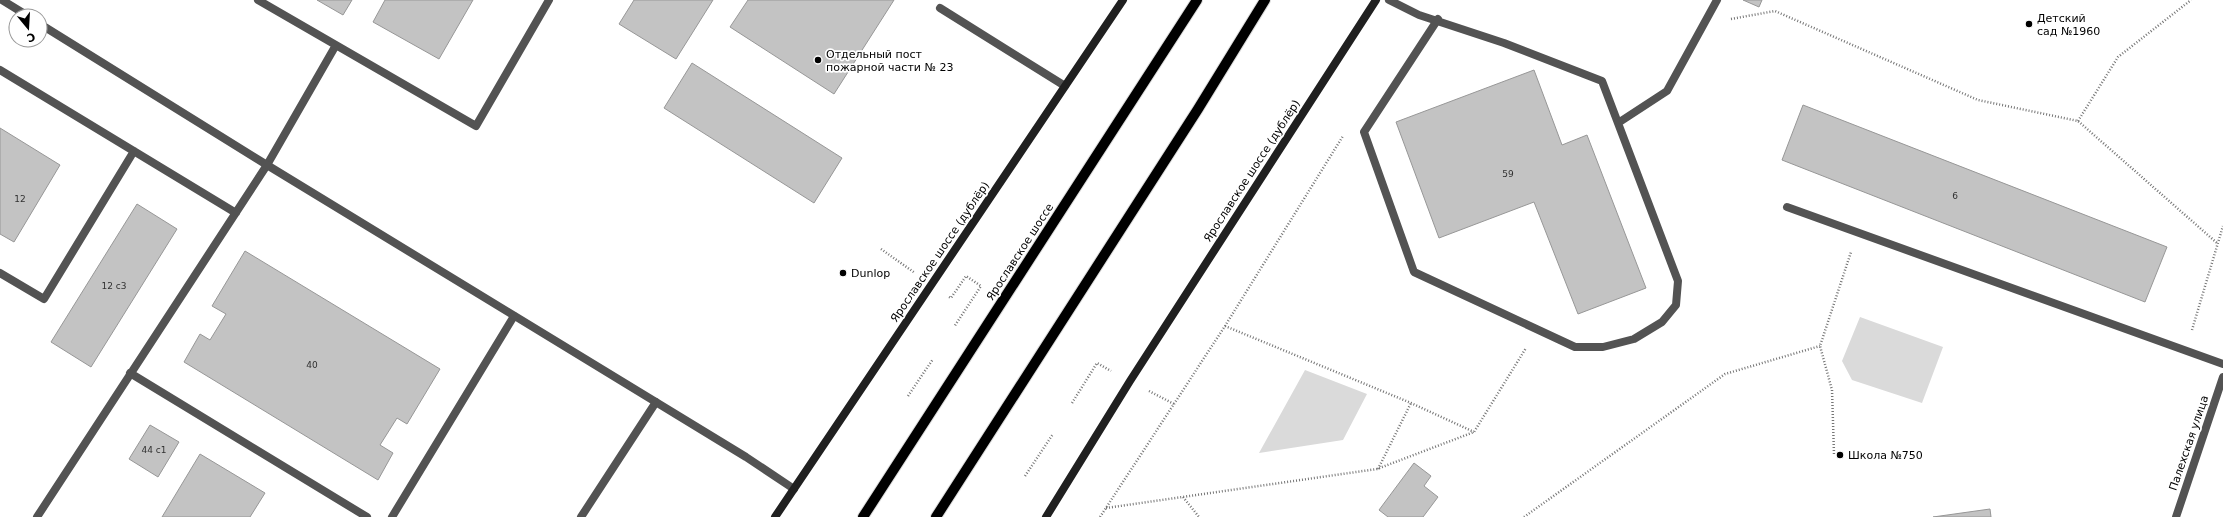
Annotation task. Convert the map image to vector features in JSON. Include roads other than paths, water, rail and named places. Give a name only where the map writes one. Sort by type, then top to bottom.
[{"type":"main road","name":"Ярославское шоссе","points":[[863,517],[1197,0]]},
{"type":"main road","points":[[936,517],[1198,110],[1265,0]]},
{"type":"street","points":[[2,0],[15,8]]},
{"type":"street","points":[[258,0],[476,126],[549,0]]},
{"type":"street","name":"Ярославское шоссе (дублёр)","points":[[775,517],[1123,0]]},
{"type":"street","name":"Ярославское шоссе (дублёр)","points":[[1046,517],[1130,381],[1376,0]]},
{"type":"street","points":[[1389,0],[1419,15],[1438,19],[1504,42],[1602,81],[1678,281],[1676,305],[1662,322],[1634,339],[1603,347],[1575,347],[1414,272],[1364,132],[1438,19]]},
{"type":"street","points":[[1618,122],[1666,91],[1717,0]]},
{"type":"street","points":[[940,8],[1065,86]]},
{"type":"street","points":[[48,29],[267,165],[746,457],[794,489]]},
{"type":"street","points":[[36,517],[267,165],[336,45]]},
{"type":"street","points":[[0,70],[236,213]]},
{"type":"street","points":[[0,272],[44,299],[134,151]]},
{"type":"street","points":[[1786,207],[2223,364]]},
{"type":"street","points":[[392,517],[514,316]]},
{"type":"street","points":[[130,373],[367,517]]},
{"type":"street","name":"Палехская улица","points":[[2176,517],[2223,377]]},
{"type":"street","points":[[581,517],[656,402]]},
{"type":"place","name":"Детский сад №1960","points":[[2029,24]]},
{"type":"place","name":"Отдельный пост пожарной части № 23","points":[[818,60]]},
{"type":"place","name":"Dunlop","points":[[843,273]]},
{"type":"place","name":"Школа №750","points":[[1840,455]]}]
